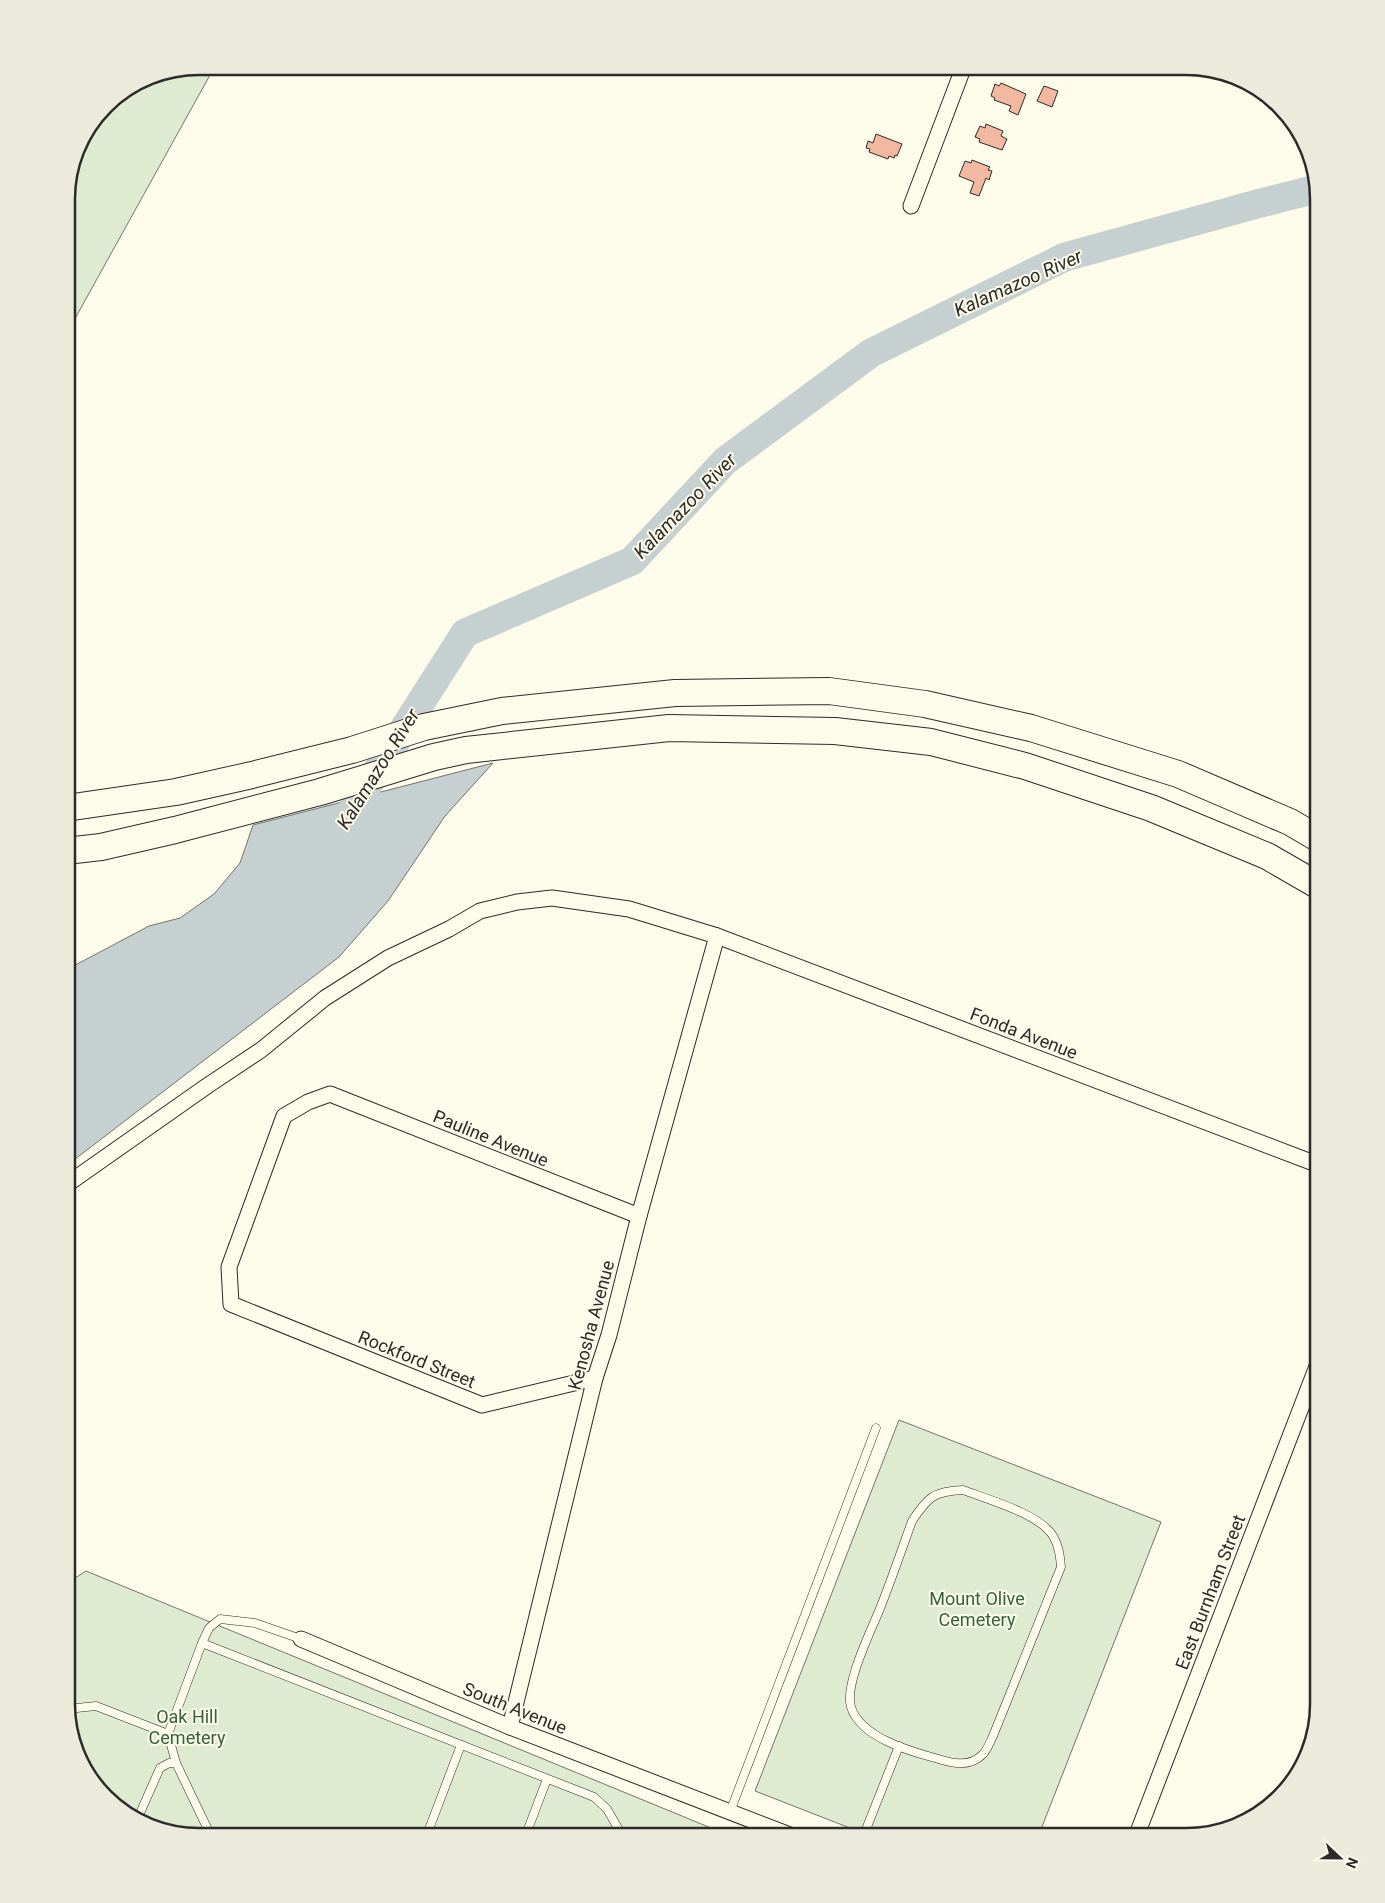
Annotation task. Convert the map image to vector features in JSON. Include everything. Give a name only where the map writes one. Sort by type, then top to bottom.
[{"type":"highway","points":[[75,807],[176,792],[252,775],[352,750],[424,727],[502,711],[675,693],[829,691],[925,704],[1031,728],[1178,774],[1290,822],[1310,834]]},
{"type":"highway","points":[[75,850],[101,847],[234,815],[320,792],[434,757],[466,750],[669,728],[835,731],[931,742],[1025,766],[1151,808],[1268,856],[1310,881]]},
{"type":"highway","points":[[75,793],[176,792]]},
{"type":"street","points":[[911,206],[961,75]]},
{"type":"street","name":"Fonda Avenue","points":[[75,1179],[206,1086],[261,1050],[325,998],[388,958],[449,929],[480,911],[517,902],[552,898],[629,909],[717,936],[1310,1162]]},
{"type":"street","name":"Kenosha Avenue","points":[[510,1727],[595,1378],[609,1335],[639,1216],[717,936]]},
{"type":"street","name":"Pauline Avenue","points":[[231,1304],[229,1267],[284,1116],[308,1102],[330,1094],[639,1216]]},
{"type":"street","name":"Rockford Street","points":[[231,1304],[482,1405],[595,1378]]},
{"type":"street","name":"East Burnham Street","points":[[1139,1828],[1310,1384]]},
{"type":"street","name":"South Avenue","points":[[301,1639],[510,1727],[772,1828]]},
{"type":"lane","points":[[730,1812],[876,1428]]},
{"type":"lane","points":[[963,1490],[1020,1512],[1041,1524],[1053,1535],[1060,1551],[1061,1567],[993,1736],[982,1755],[969,1763],[952,1763],[899,1746],[868,1730],[859,1721],[851,1706],[851,1689],[858,1662],[912,1521],[922,1506],[934,1495],[948,1491],[963,1490]]},
{"type":"lane","name":"South Avenue","points":[[202,1643],[209,1628],[220,1619],[255,1623],[301,1639]]},
{"type":"lane","points":[[207,1828],[176,1763],[168,1734],[202,1643],[594,1797],[607,1809],[618,1828]]},
{"type":"lane","points":[[75,1708],[96,1706],[168,1734]]},
{"type":"lane","points":[[429,1828],[461,1745]]},
{"type":"lane","points":[[867,1828],[899,1746]]},
{"type":"lane","points":[[140,1813],[160,1768],[170,1763],[176,1763]]},
{"type":"lane","points":[[528,1828],[547,1779]]},
{"type":"green space","points":[[210,75],[75,319],[75,190],[84,151],[96,130],[111,111],[130,96],[151,84],[174,77]]},
{"type":"green space","name":"Mount Olive Cemetery","points":[[899,1420],[1161,1522],[1042,1828],[850,1828],[755,1791]]},
{"type":"green space","name":"Oak Hill Cemetery","points":[[86,1571],[711,1828],[190,1828],[174,1826],[159,1821],[130,1807],[111,1792],[101,1780],[84,1752],[76,1721],[75,1705],[75,1578]]},
{"type":"shaded area","points":[[493,763],[445,816],[388,901],[339,957],[75,1159],[75,965],[149,926],[180,918],[214,894],[240,863],[253,825]]},
{"type":"building","points":[[1001,83],[1026,94],[1018,115],[1009,111],[1011,106],[994,100],[995,98],[991,96],[995,84],[999,86]]},
{"type":"building","points":[[1044,86],[1058,91],[1052,107],[1037,101]]},
{"type":"building","points":[[986,124],[1003,131],[1001,136],[1007,139],[1002,150],[979,142],[980,139],[975,137],[980,126],[985,128]]},
{"type":"building","points":[[876,134],[902,144],[897,156],[895,155],[894,158],[889,156],[888,159],[869,152],[870,149],[866,148],[868,141],[873,143]]},
{"type":"building","points":[[972,160],[990,167],[988,170],[992,171],[989,180],[986,178],[979,196],[970,193],[974,182],[959,176],[965,161],[971,163]]},
{"type":"waterway","name":"Kalamazoo River","points":[[340,829],[465,633],[632,561],[725,461],[871,353],[1065,257],[1310,191]]}]
